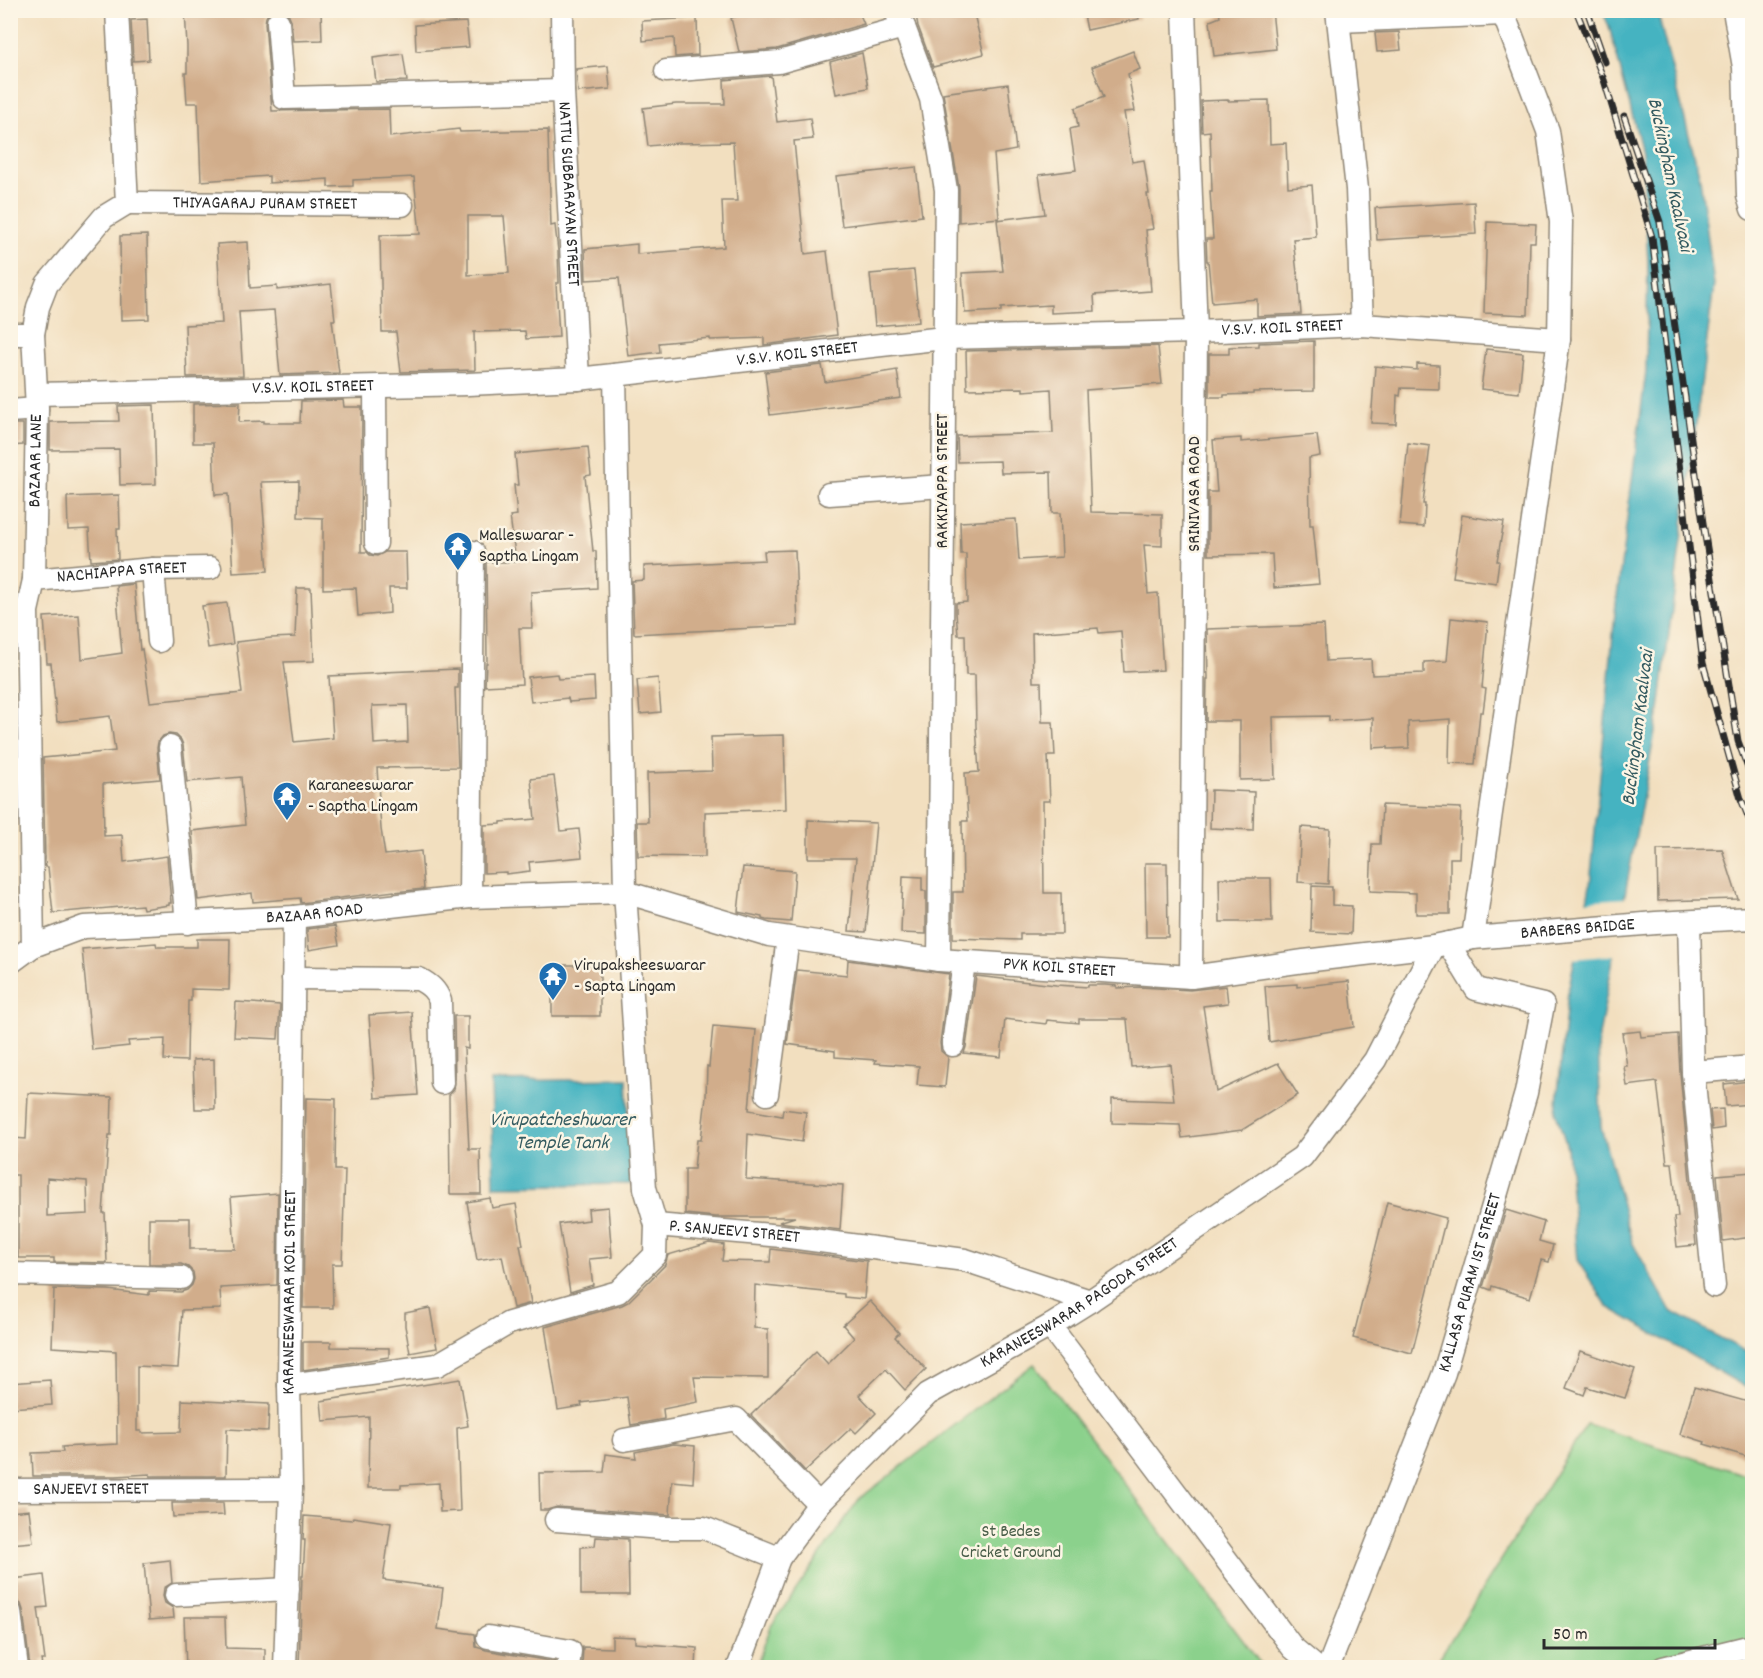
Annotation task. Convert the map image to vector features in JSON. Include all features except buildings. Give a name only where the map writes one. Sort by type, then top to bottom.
[{"type":"street","points":[[117,10],[127,202]]},
{"type":"street","name":"NATTU SUBBARAYAN STREET","points":[[562,10],[563,91],[578,379]]},
{"type":"street","name":"SRINIVASA ROAD","points":[[1184,10],[1196,332],[1191,977]]},
{"type":"street","points":[[1734,10],[1744,67],[1750,166],[1748,196],[1752,209]]},
{"type":"street","points":[[1362,325],[1357,189],[1338,16],[1503,12],[1548,131],[1561,222],[1559,339],[1473,938]]},
{"type":"street","points":[[666,71],[779,62],[899,19]]},
{"type":"street","name":"RAKKIYAPPA STREET","points":[[899,19],[932,99],[946,190],[939,960]]},
{"type":"street","points":[[278,22],[284,98],[563,91]]},
{"type":"street","name":"THIYAGARAJ PURAM STREET","points":[[127,202],[402,205]]},
{"type":"street","name":"BAZAAR LANE","points":[[33,946],[19,611],[34,580],[37,402],[22,334],[38,307],[47,284],[104,217],[127,202]]},
{"type":"street","name":"V.S.V. KOIL STREET","points":[[10,411],[37,402],[578,379],[944,338],[1196,332],[1362,325],[1559,339]]},
{"type":"street","points":[[615,375],[625,892],[645,1188],[656,1225]]},
{"type":"street","points":[[375,387],[376,543]]},
{"type":"street","points":[[829,494],[943,486]]},
{"type":"street","points":[[470,897],[473,552]]},
{"type":"street","name":"NACHIAPPA STREET","points":[[34,580],[153,569],[210,568]]},
{"type":"street","points":[[153,569],[159,641]]},
{"type":"street","points":[[170,747],[187,923]]},
{"type":"street","name":"PVK KOIL STREET","points":[[625,892],[769,935],[788,938],[939,960],[1191,977],[1499,936]]},
{"type":"street","name":"BAZAAR ROAD","points":[[10,963],[33,946],[84,927],[294,917],[470,897],[625,892]]},
{"type":"street","name":"KARANEESWARAR KOIL STREET","points":[[285,1668],[291,1489],[289,1385],[294,917]]},
{"type":"street","points":[[1714,1286],[1692,1072],[1689,922],[1752,918]]},
{"type":"street","name":"BARBERS BRIDGE","points":[[1499,936],[1689,922]]},
{"type":"street","points":[[767,1094],[788,938]]},
{"type":"street","name":"KARANEESWARAR PAGODA STREET","points":[[738,1668],[779,1558],[819,1504],[928,1394],[1090,1301],[1302,1156],[1376,1060],[1441,944]]},
{"type":"street","name":"KALLASA PURAM 1ST STREET","points":[[1328,1668],[1444,1373],[1526,1093],[1543,1005],[1476,989],[1441,944]]},
{"type":"street","points":[[953,1045],[964,962]]},
{"type":"street","points":[[293,978],[419,979],[429,984],[441,1001],[442,1083]]},
{"type":"street","points":[[1692,1072],[1752,1067]]},
{"type":"street","name":"P. SANJEEVI STREET","points":[[289,1385],[437,1365],[509,1323],[618,1292],[655,1255],[656,1225],[782,1236],[965,1260],[1090,1301]]},
{"type":"street","points":[[10,1274],[181,1278]]},
{"type":"street","points":[[1050,1326],[1293,1648],[1317,1668]]},
{"type":"street","points":[[624,1440],[736,1419],[819,1504]]},
{"type":"street","name":"SANJEEVI STREET","points":[[10,1490],[291,1489]]},
{"type":"street","points":[[556,1520],[662,1528],[704,1528],[779,1558]]},
{"type":"street","points":[[176,1595],[288,1589]]},
{"type":"street","points":[[10,1612],[17,1668]]},
{"type":"street","points":[[488,1637],[570,1651],[568,1668]]},
{"type":"street","points":[[1663,1668],[1752,1646]]},
{"type":"green space","name":"St Bedes Cricket Ground","points":[[1034,1364],[1263,1667],[756,1667],[771,1626],[859,1499]]},
{"type":"green space","points":[[1587,1424],[1752,1477],[1752,1667],[1433,1668]]},
{"type":"water","name":"Buckingham Kaalvaai","points":[[1602,11],[1657,11],[1700,178],[1714,285],[1659,710],[1598,1041],[1601,1127],[1632,1242],[1671,1311],[1752,1355],[1752,1391],[1608,1307],[1577,1260],[1567,1147],[1556,1113],[1568,991],[1590,886],[1615,612],[1646,371],[1648,262],[1642,152],[1609,26]]},
{"type":"water","name":"Virupatcheshwarer Temple Tank","points":[[627,1079],[632,1184],[494,1186],[491,1081]]},
{"type":"pier","points":[[1627,898],[1617,955],[1572,959],[1584,901]]},
{"type":"railway","points":[[1576,10],[1604,80],[1652,237],[1703,663],[1741,799],[1752,826]]},
{"type":"railway","points":[[1587,10],[1605,62]]},
{"type":"railway","points":[[1624,116],[1660,222],[1703,523],[1738,741],[1752,779]]},
{"type":"place","name":"Malleswarar - Saptha Lingam","points":[[458,572]]},
{"type":"place","name":"Karaneeswarar - Saptha Lingam","points":[[287,822]]},
{"type":"place","name":"Virupaksheeswarar - Sapta Lingam","points":[[553,1002]]}]
